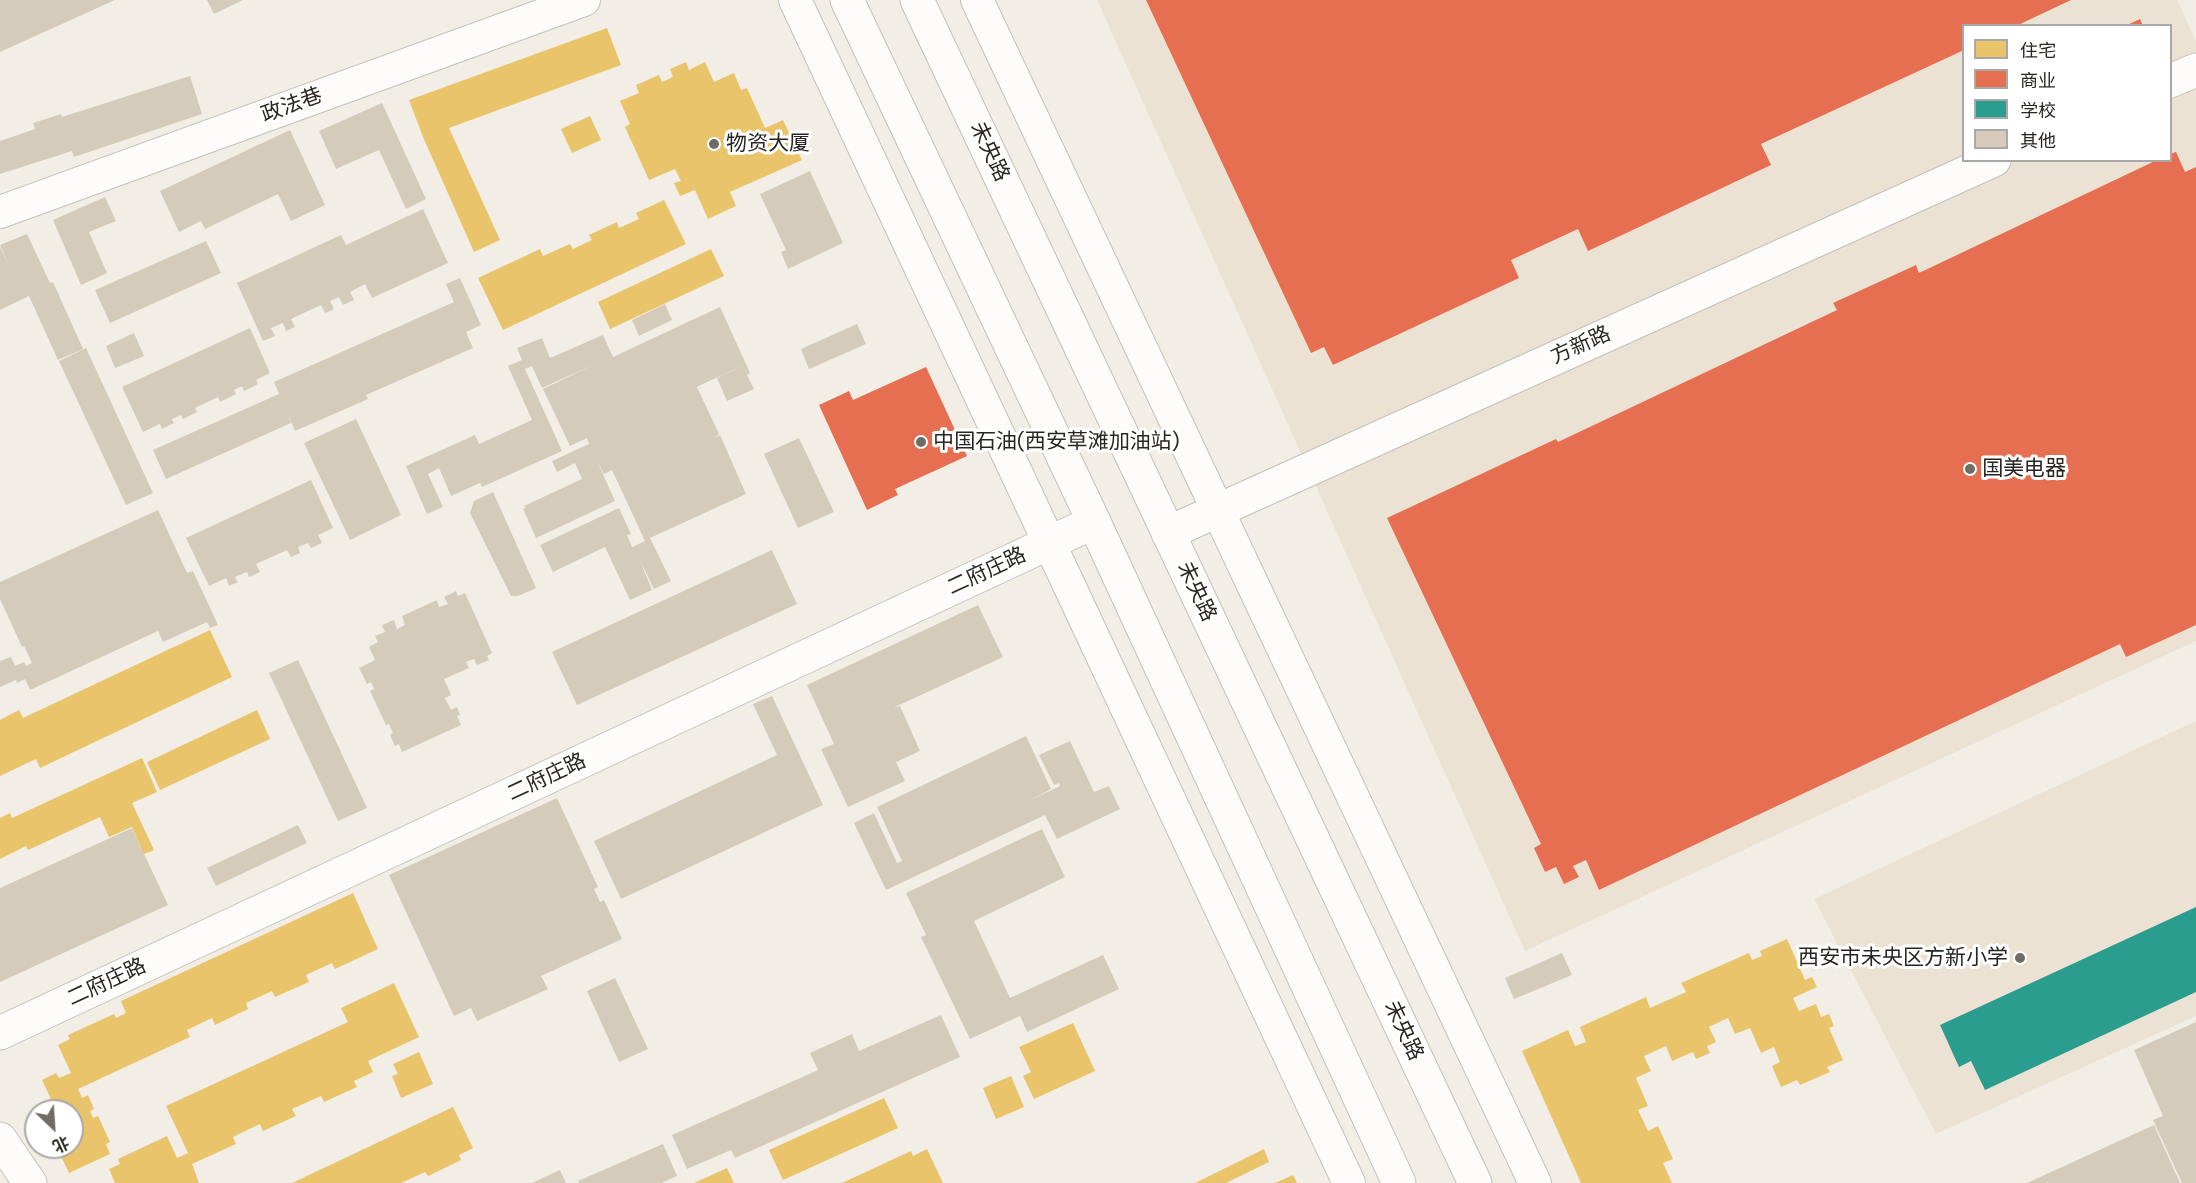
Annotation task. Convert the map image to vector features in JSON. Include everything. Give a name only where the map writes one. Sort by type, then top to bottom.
[{"type":"main road","points":[[847,0],[1094,522],[1399,1183]]},
{"type":"main road","name":"未央路","points":[[917,0],[1475,1183]]},
{"type":"main road","points":[[2172,80],[2196,70]]},
{"type":"main road","name":"方新路","points":[[1168,533],[1990,162]]},
{"type":"main road","name":"二府庄路","points":[[0,1033],[1094,522]]},
{"type":"main road","points":[[0,1139],[30,1183]]},
{"type":"street","name":"政法巷","points":[[0,212],[584,0]]},
{"type":"street","points":[[795,0],[1349,1183]]},
{"type":"street","points":[[977,0],[1535,1183]]},
{"type":"shaded area","points":[[1097,0],[2177,0],[2196,41],[2196,641],[1525,951]]},
{"type":"shaded area","name":"西安市未央区方新小学","points":[[2196,721],[2196,1016],[1936,1134],[1814,899]]},
{"type":"building: 住宅","points":[[607,28],[621,65],[449,128],[500,240],[474,252],[409,100]]},
{"type":"building: 住宅","name":"物资大厦","points":[[686,62],[689,70],[705,62],[714,82],[734,73],[741,90],[747,88],[765,128],[783,120],[802,160],[730,192],[736,206],[708,219],[695,190],[680,196],[674,183],[681,181],[675,169],[649,180],[625,127],[630,124],[620,101],[639,93],[636,85],[659,75],[662,82],[673,77],[670,69]]},
{"type":"building: 住宅","points":[[590,116],[601,140],[572,153],[561,129]]},
{"type":"building: 住宅","points":[[664,200],[686,244],[503,330],[478,278],[540,249],[543,256],[570,244],[573,249],[592,240],[589,235],[617,222],[619,228],[639,219],[636,213]]},
{"type":"building: 住宅","points":[[711,249],[724,276],[610,329],[598,302]]},
{"type":"building: 住宅","points":[[210,630],[232,677],[40,768],[36,759],[0,776],[0,720],[19,710],[23,718]]},
{"type":"building: 住宅","points":[[257,710],[270,739],[160,790],[147,762]]},
{"type":"building: 住宅","points":[[142,758],[157,792],[132,803],[154,850],[144,854],[132,827],[109,837],[100,817],[28,850],[26,846],[0,859],[0,818],[10,813],[12,818]]},
{"type":"building: 住宅","points":[[353,893],[378,949],[335,969],[332,963],[306,975],[309,982],[275,997],[272,991],[246,1003],[248,1009],[215,1025],[212,1018],[187,1030],[190,1037],[78,1089],[82,1098],[88,1095],[94,1109],[90,1111],[93,1118],[98,1116],[110,1142],[106,1144],[110,1154],[69,1173],[62,1159],[84,1159],[84,1099],[51,1099],[42,1080],[56,1073],[59,1078],[71,1073],[58,1045],[70,1039],[68,1035],[114,1014],[116,1018],[126,1013],[121,1001]]},
{"type":"building: 住宅","points":[[1787,939],[1805,980],[1812,977],[1817,987],[1793,998],[1799,1011],[1816,1004],[1821,1017],[1829,1014],[1834,1026],[1829,1028],[1843,1060],[1827,1067],[1830,1072],[1800,1085],[1797,1080],[1781,1087],[1772,1066],[1780,1062],[1774,1047],[1761,1053],[1750,1028],[1735,1034],[1728,1018],[1709,1027],[1716,1042],[1707,1046],[1710,1053],[1696,1059],[1693,1052],[1672,1061],[1666,1046],[1644,1056],[1651,1071],[1636,1078],[1648,1106],[1638,1110],[1648,1131],[1658,1126],[1673,1159],[1663,1163],[1672,1183],[1581,1183],[1522,1051],[1568,1030],[1575,1046],[1586,1042],[1580,1027],[1646,997],[1650,1008],[1686,992],[1681,983],[1749,953],[1752,960],[1762,956],[1760,951]]},
{"type":"building: 住宅","points":[[394,983],[419,1037],[368,1061],[373,1072],[354,1081],[357,1087],[324,1102],[321,1096],[292,1109],[296,1116],[263,1131],[260,1124],[233,1137],[236,1144],[192,1164],[199,1183],[115,1183],[109,1169],[120,1164],[118,1159],[167,1136],[177,1158],[188,1153],[166,1106],[348,1022],[341,1008]]},
{"type":"building: 住宅","points":[[1073,1023],[1095,1071],[1034,1099],[1023,1076],[1031,1072],[1019,1047]]},
{"type":"building: 住宅","points":[[419,1052],[433,1084],[401,1098],[392,1076],[398,1074],[393,1064]]},
{"type":"building: 住宅","points":[[1011,1076],[1024,1107],[996,1119],[983,1088]]},
{"type":"building: 住宅","points":[[884,1098],[898,1128],[783,1180],[769,1150]]},
{"type":"building: 住宅","points":[[453,1107],[473,1148],[459,1155],[461,1160],[428,1176],[425,1172],[401,1183],[292,1183]]},
{"type":"building: 住宅","points":[[927,1149],[943,1183],[842,1183],[911,1151],[913,1156]]},
{"type":"building: 住宅","points":[[1264,1149],[1269,1162],[1226,1183],[1195,1183]]},
{"type":"building: 住宅","points":[[727,1168],[734,1183],[694,1183]]},
{"type":"building: 住宅","points":[[1293,1175],[1297,1183],[1275,1183]]},
{"type":"building: 商业","points":[[1146,0],[2071,0],[2020,24],[1962,24],[1962,51],[1761,144],[1771,165],[1588,251],[1578,229],[1511,260],[1519,278],[1333,365],[1324,347],[1311,353]]},
{"type":"building: 商业","points":[[2140,19],[2142,24],[2129,24]]},
{"type":"building: 商业","points":[[2176,152],[2185,172],[2196,167],[2196,625],[2126,657],[2120,644],[1599,890],[1586,860],[1573,866],[1579,877],[1564,884],[1556,867],[1545,872],[1534,848],[1541,844],[1387,518],[1556,439],[1558,442],[1837,310],[1833,303],[1916,265],[1919,273],[2153,162],[2172,162],[2172,153]]},
{"type":"building: 商业","points":[[926,367],[967,456],[895,489],[898,495],[867,510],[819,405],[849,391],[853,400]]},
{"type":"building: 学校","points":[[2196,907],[2196,992],[1985,1090],[1971,1061],[1959,1067],[1940,1025]]},
{"type":"building: 其他","points":[[0,0],[115,0],[0,52]]},
{"type":"building: 其他","points":[[207,0],[243,0],[214,14]]},
{"type":"building: 其他","points":[[190,76],[202,114],[74,157],[72,151],[0,174],[0,141],[35,129],[33,123],[61,114],[62,117]]},
{"type":"building: 其他","points":[[382,103],[426,199],[406,209],[379,150],[336,169],[319,131]]},
{"type":"building: 其他","points":[[290,130],[325,205],[291,221],[278,194],[205,229],[201,221],[179,232],[160,191]]},
{"type":"building: 其他","points":[[810,171],[843,243],[788,269],[781,252],[786,250],[760,194]]},
{"type":"building: 其他","points":[[105,197],[116,221],[89,232],[107,273],[81,285],[53,220]]},
{"type":"building: 其他","points":[[423,209],[448,263],[372,298],[365,284],[350,292],[354,300],[343,305],[339,297],[330,301],[334,309],[325,313],[321,305],[291,319],[295,327],[286,331],[283,323],[271,328],[275,336],[263,341],[237,283],[341,235],[346,245]]},
{"type":"building: 其他","points":[[27,234],[50,283],[53,282],[83,349],[58,360],[29,296],[0,310],[0,247],[10,267],[0,245]]},
{"type":"building: 其他","points":[[206,241],[221,273],[110,323],[95,290]]},
{"type":"building: 其他","points":[[460,278],[481,325],[466,332],[473,348],[366,395],[368,399],[295,431],[288,414],[291,423],[166,479],[153,450],[279,394],[274,382],[454,302],[446,284]]},
{"type":"building: 其他","points":[[665,304],[672,320],[639,336],[632,320]]},
{"type":"building: 其他","points":[[720,307],[746,364],[690,390],[697,387],[719,434],[714,438],[720,435],[746,494],[650,538],[671,581],[654,589],[639,558],[652,590],[630,600],[605,547],[553,572],[540,545],[619,508],[631,534],[627,535],[632,547],[645,541],[612,470],[604,474],[597,461],[615,501],[536,538],[523,509],[526,508],[524,506],[582,479],[575,463],[557,472],[552,461],[589,444],[587,438],[570,446],[543,389],[595,364],[542,388],[532,366],[525,369],[562,451],[482,487],[480,483],[451,496],[439,468],[428,474],[443,507],[427,514],[406,466],[475,435],[479,444],[532,420],[508,366],[522,360],[517,348],[542,338],[550,358],[603,335],[613,357]]},
{"type":"building: 其他","points":[[857,324],[866,344],[809,369],[801,349]]},
{"type":"building: 其他","points":[[250,328],[270,373],[256,380],[258,384],[244,391],[242,386],[234,390],[236,394],[220,402],[218,397],[195,408],[197,412],[183,419],[181,415],[172,419],[174,423],[162,429],[160,424],[143,432],[122,387]]},
{"type":"building: 其他","points":[[134,333],[144,356],[115,368],[106,346]]},
{"type":"building: 其他","points":[[86,348],[153,493],[126,505],[59,361]]},
{"type":"building: 其他","points":[[746,364],[750,373],[747,375],[754,389],[727,401],[717,378]]},
{"type":"building: 其他","points":[[356,419],[401,515],[350,540],[304,443]]},
{"type":"building: 其他","points":[[799,438],[834,512],[798,528],[764,454]]},
{"type":"building: 其他","points":[[311,480],[333,528],[318,535],[322,543],[311,548],[308,543],[298,547],[300,553],[291,557],[287,550],[256,564],[260,572],[249,577],[247,572],[235,577],[238,582],[229,586],[226,578],[209,586],[186,538]]},
{"type":"building: 其他","points":[[493,492],[536,588],[518,596],[511,596],[470,513],[474,501]]},
{"type":"building: 其他","points":[[158,510],[187,573],[193,571],[218,625],[210,628],[207,622],[163,642],[158,631],[30,690],[25,679],[0,687],[0,661],[11,657],[15,666],[24,662],[26,666],[32,663],[0,599],[0,582]]},
{"type":"building: 其他","points":[[772,550],[797,604],[577,705],[552,652]]},
{"type":"building: 其他","points":[[456,591],[458,596],[465,593],[492,653],[487,656],[489,660],[477,665],[474,659],[466,662],[469,668],[444,679],[451,695],[445,698],[451,710],[457,707],[460,715],[457,716],[461,725],[402,752],[399,744],[395,746],[390,735],[393,733],[389,724],[386,725],[370,691],[374,689],[371,682],[367,684],[359,668],[375,660],[369,647],[378,642],[375,636],[385,632],[382,625],[394,620],[397,629],[405,625],[402,616],[437,600],[439,607],[448,604],[444,597]]},
{"type":"building: 其他","points":[[978,605],[1003,657],[893,708],[900,706],[920,751],[896,762],[905,781],[848,807],[821,749],[834,744],[807,685]]},
{"type":"building: 其他","points":[[298,660],[367,808],[338,821],[269,673]]},
{"type":"building: 其他","points":[[772,696],[823,805],[621,899],[594,841],[777,755],[753,704]]},
{"type":"building: 其他","points":[[1026,736],[1051,789],[1031,800],[1060,786],[1059,783],[1054,785],[1039,755],[1070,741],[1094,792],[1109,786],[1120,809],[1057,839],[1045,815],[886,890],[854,823],[874,813],[897,863],[902,861],[877,807]]},
{"type":"building: 其他","points":[[557,798],[598,887],[594,889],[600,902],[604,900],[622,939],[541,976],[548,989],[477,1021],[471,1008],[454,1016],[389,875]]},
{"type":"building: 其他","points":[[298,825],[307,843],[216,886],[207,868]]},
{"type":"building: 其他","points":[[132,828],[168,905],[0,982],[0,888]]},
{"type":"building: 其他","points":[[1042,829],[1065,877],[974,921],[1010,998],[1103,955],[1119,989],[1027,1032],[1020,1016],[970,1039],[921,937],[926,935],[906,893]]},
{"type":"building: 其他","points":[[1562,953],[1572,975],[1514,999],[1505,978]]},
{"type":"building: 其他","points":[[615,978],[648,1049],[619,1062],[587,991]]},
{"type":"building: 其他","points":[[941,1015],[960,1057],[735,1158],[731,1150],[687,1169],[672,1135],[818,1070],[810,1053],[852,1034],[859,1051]]},
{"type":"building: 其他","points":[[2196,1022],[2196,1183],[2182,1183],[2153,1120],[2163,1116],[2134,1050]]},
{"type":"building: 其他","points":[[2154,1125],[2180,1183],[2027,1183]]},
{"type":"building: 其他","points":[[663,1144],[677,1176],[661,1183],[579,1183],[578,1181]]},
{"type":"building: 其他","points":[[560,1170],[566,1183],[532,1183]]},
{"type":"place","name":"物资大厦","points":[[714,144]]},
{"type":"place","name":"中国石油(西安草滩加油站)","points":[[921,442]]},
{"type":"place","name":"国美电器","points":[[1970,469]]},
{"type":"place","name":"西安市未央区方新小学","points":[[2020,958]]}]
